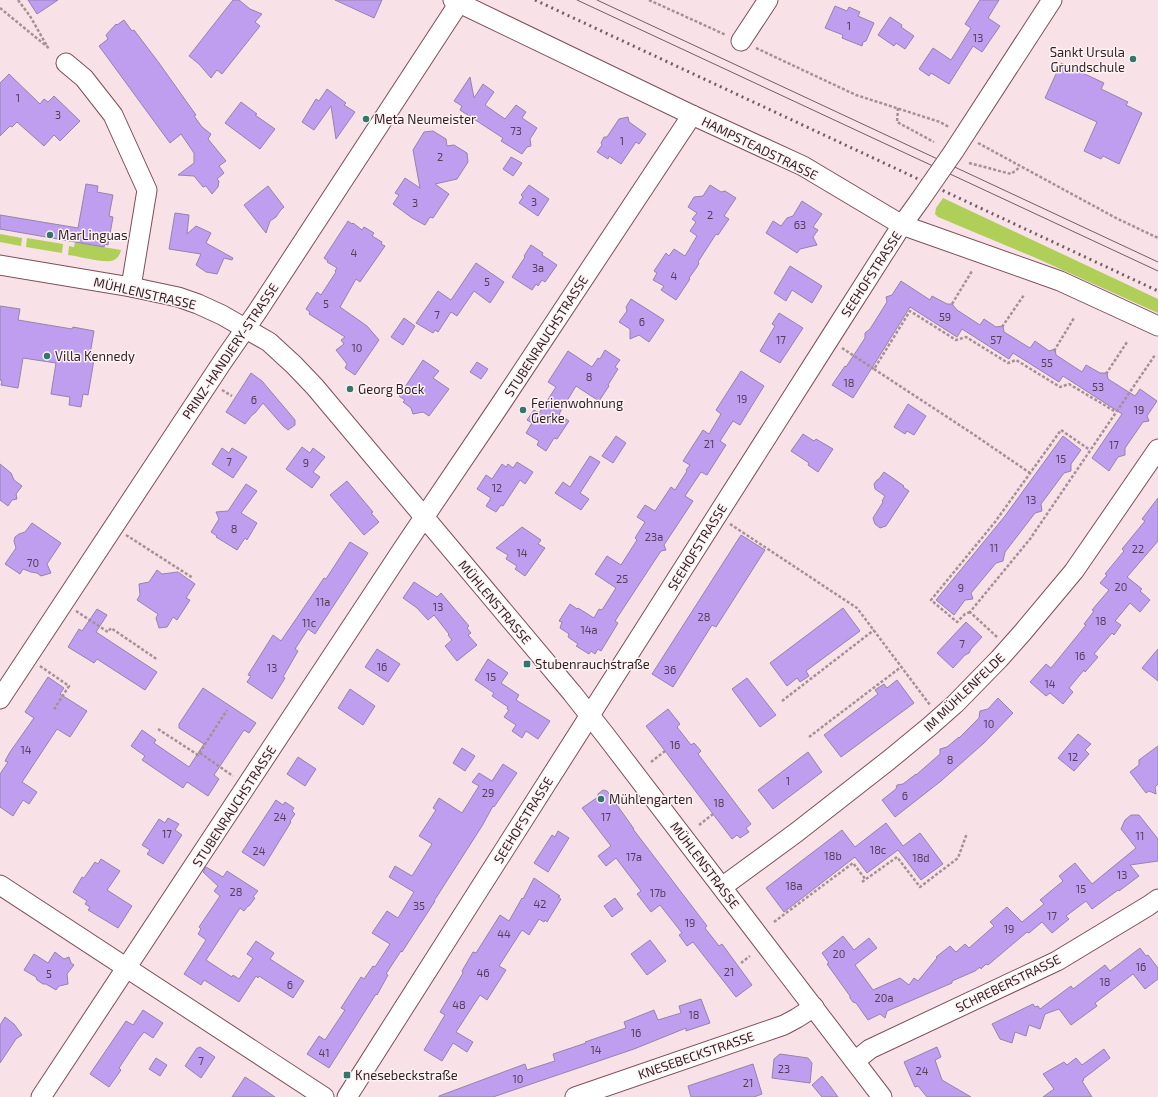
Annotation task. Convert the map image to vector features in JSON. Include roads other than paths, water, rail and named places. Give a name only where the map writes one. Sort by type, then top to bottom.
[{"type":"street","points":[[741,41],[768,0]]},
{"type":"street","name":"SEEHOFSTRASSE","points":[[347,1097],[902,225],[954,151],[1052,0]]},
{"type":"street","name":"HAMPSTEADSTRASSE","points":[[456,1],[692,115],[803,166],[902,225],[1060,281],[1158,326]]},
{"type":"street","name":"PRINZ-HANDJERY-STRASSE","points":[[2,693],[246,328],[456,1]]},
{"type":"street","points":[[66,63],[84,78],[113,115],[147,190],[131,287]]},
{"type":"street","name":"STUBENRAUCHSTRASSE","points":[[42,1097],[424,517],[692,115]]},
{"type":"street","name":"MÜHLENSTRASSE","points":[[0,265],[131,287],[178,297],[222,314],[246,328],[269,342],[294,365],[315,387],[590,715],[882,1097]]},
{"type":"street","name":"IM MÜHLENFELDE","points":[[722,887],[797,832],[878,769],[955,704],[1023,632],[1074,571],[1158,449]]},
{"type":"street","points":[[0,884],[324,1097]]},
{"type":"street","name":"SCHREBERSTRASSE","points":[[855,1061],[870,1049],[1057,961],[1158,899]]},
{"type":"street","name":"KNESEBECKSTRASSE","points":[[575,1097],[784,1024],[814,1007]]},
{"type":"tram line","points":[[577,0],[1158,271]]},
{"type":"tram line","points":[[597,0],[1158,262]]},
{"type":"railway","points":[[535,0],[1158,291]]},
{"type":"place","name":"Sankt Ursula Grundschule","points":[[1133,59]]},
{"type":"place","name":"Meta Neumeister","points":[[366,119]]},
{"type":"place","name":"MarLinguas","points":[[50,235]]},
{"type":"place","name":"Villa Kennedy","points":[[47,356]]},
{"type":"place","name":"Georg Bock","points":[[350,389]]},
{"type":"place","name":"Ferienwohnung Gerke","points":[[523,410]]},
{"type":"place","name":"Stubenrauchstraße","points":[[527,664]]},
{"type":"place","name":"Mühlengarten","points":[[601,799]]},
{"type":"place","name":"Knesebeckstraße","points":[[347,1075]]}]
